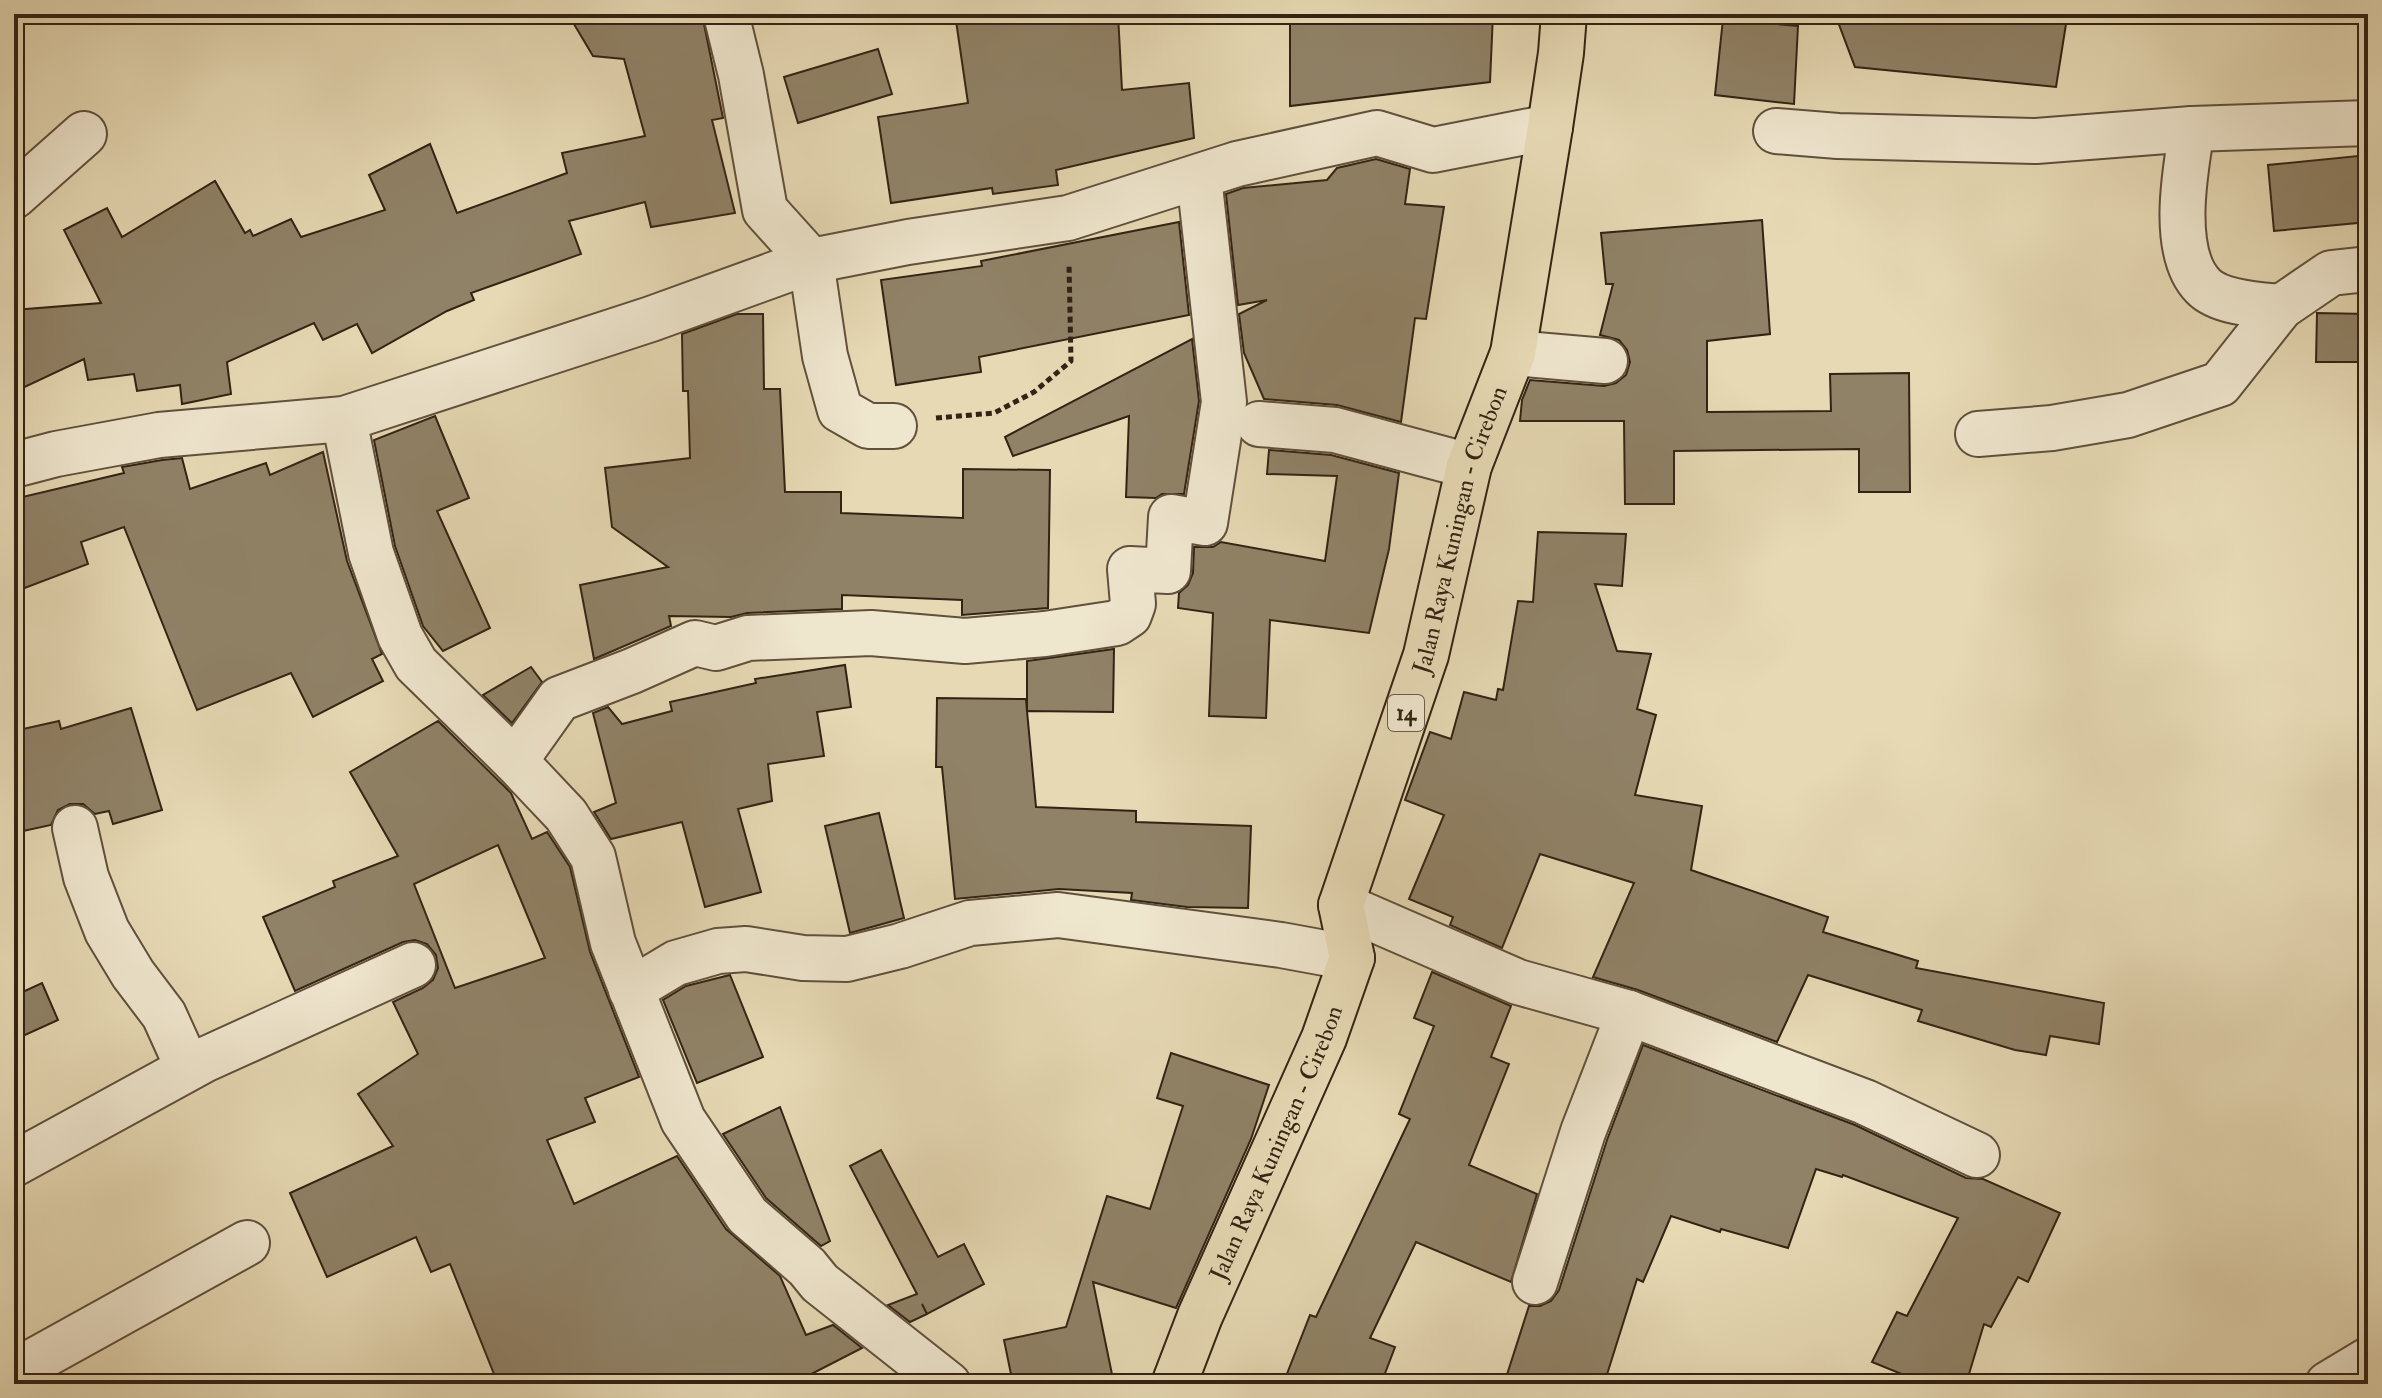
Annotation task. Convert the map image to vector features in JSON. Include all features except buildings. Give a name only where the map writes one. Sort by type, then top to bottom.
[{"type":"highway","name":"Jalan Raya Kuningan - Cirebon","points":[[1341,905],[1426,655],[1469,466],[1513,353],[1550,127],[1564,14]]},
{"type":"highway","points":[[1341,905],[1352,958]]},
{"type":"highway","name":"Jalan Raya Kuningan - Cirebon","points":[[1174,1384],[1200,1316],[1324,1038],[1352,958]]},
{"type":"street","points":[[726,14],[741,75],[765,210],[811,261],[825,356],[840,410],[868,426],[894,426]]},
{"type":"street","points":[[1776,131],[1867,137],[2036,141],[2192,129],[2368,123]]},
{"type":"street","points":[[14,465],[159,435],[344,419],[651,319],[811,261],[908,242],[1068,218],[1237,164],[1377,133],[1433,150],[1550,127]]},
{"type":"street","points":[[2192,129],[2184,178],[2188,263],[2204,288],[2245,304],[2281,307]]},
{"type":"street","points":[[14,196],[84,134]]},
{"type":"street","points":[[515,761],[559,699],[695,643],[716,648],[748,638],[871,633],[965,641],[1088,628],[1117,623],[1129,615],[1133,604],[1130,569],[1168,571],[1171,517],[1205,523],[1224,402],[1199,177]]},
{"type":"street","points":[[1978,434],[2052,428],[2128,415],[2220,384],[2281,307],[2331,273],[2368,269]]},
{"type":"street","points":[[1513,353],[1605,361]]},
{"type":"street","points":[[344,419],[371,553],[400,636],[416,664],[566,815],[593,857],[613,943],[683,1120],[747,1215],[807,1267],[820,1283],[948,1384]]},
{"type":"street","points":[[1259,424],[1335,430],[1469,466]]},
{"type":"street","points":[[75,828],[86,877],[107,931],[133,974],[164,1015],[188,1068]]},
{"type":"street","points":[[1341,905],[1518,982],[1629,1013],[1865,1102],[1977,1155]]},
{"type":"street","points":[[631,990],[676,963],[718,951],[746,949],[803,958],[847,959],[900,946],[970,923],[1058,915],[1281,945],[1352,958]]},
{"type":"street","points":[[14,1164],[188,1068],[413,965]]},
{"type":"street","points":[[1535,1282],[1583,1132],[1629,1013]]},
{"type":"street","points":[[14,1372],[247,1243]]},
{"type":"street","points":[[2328,1384],[2368,1360]]},
{"type":"path","points":[[894,426],[951,415],[994,413],[1034,392],[1071,361],[1068,218]]}]
